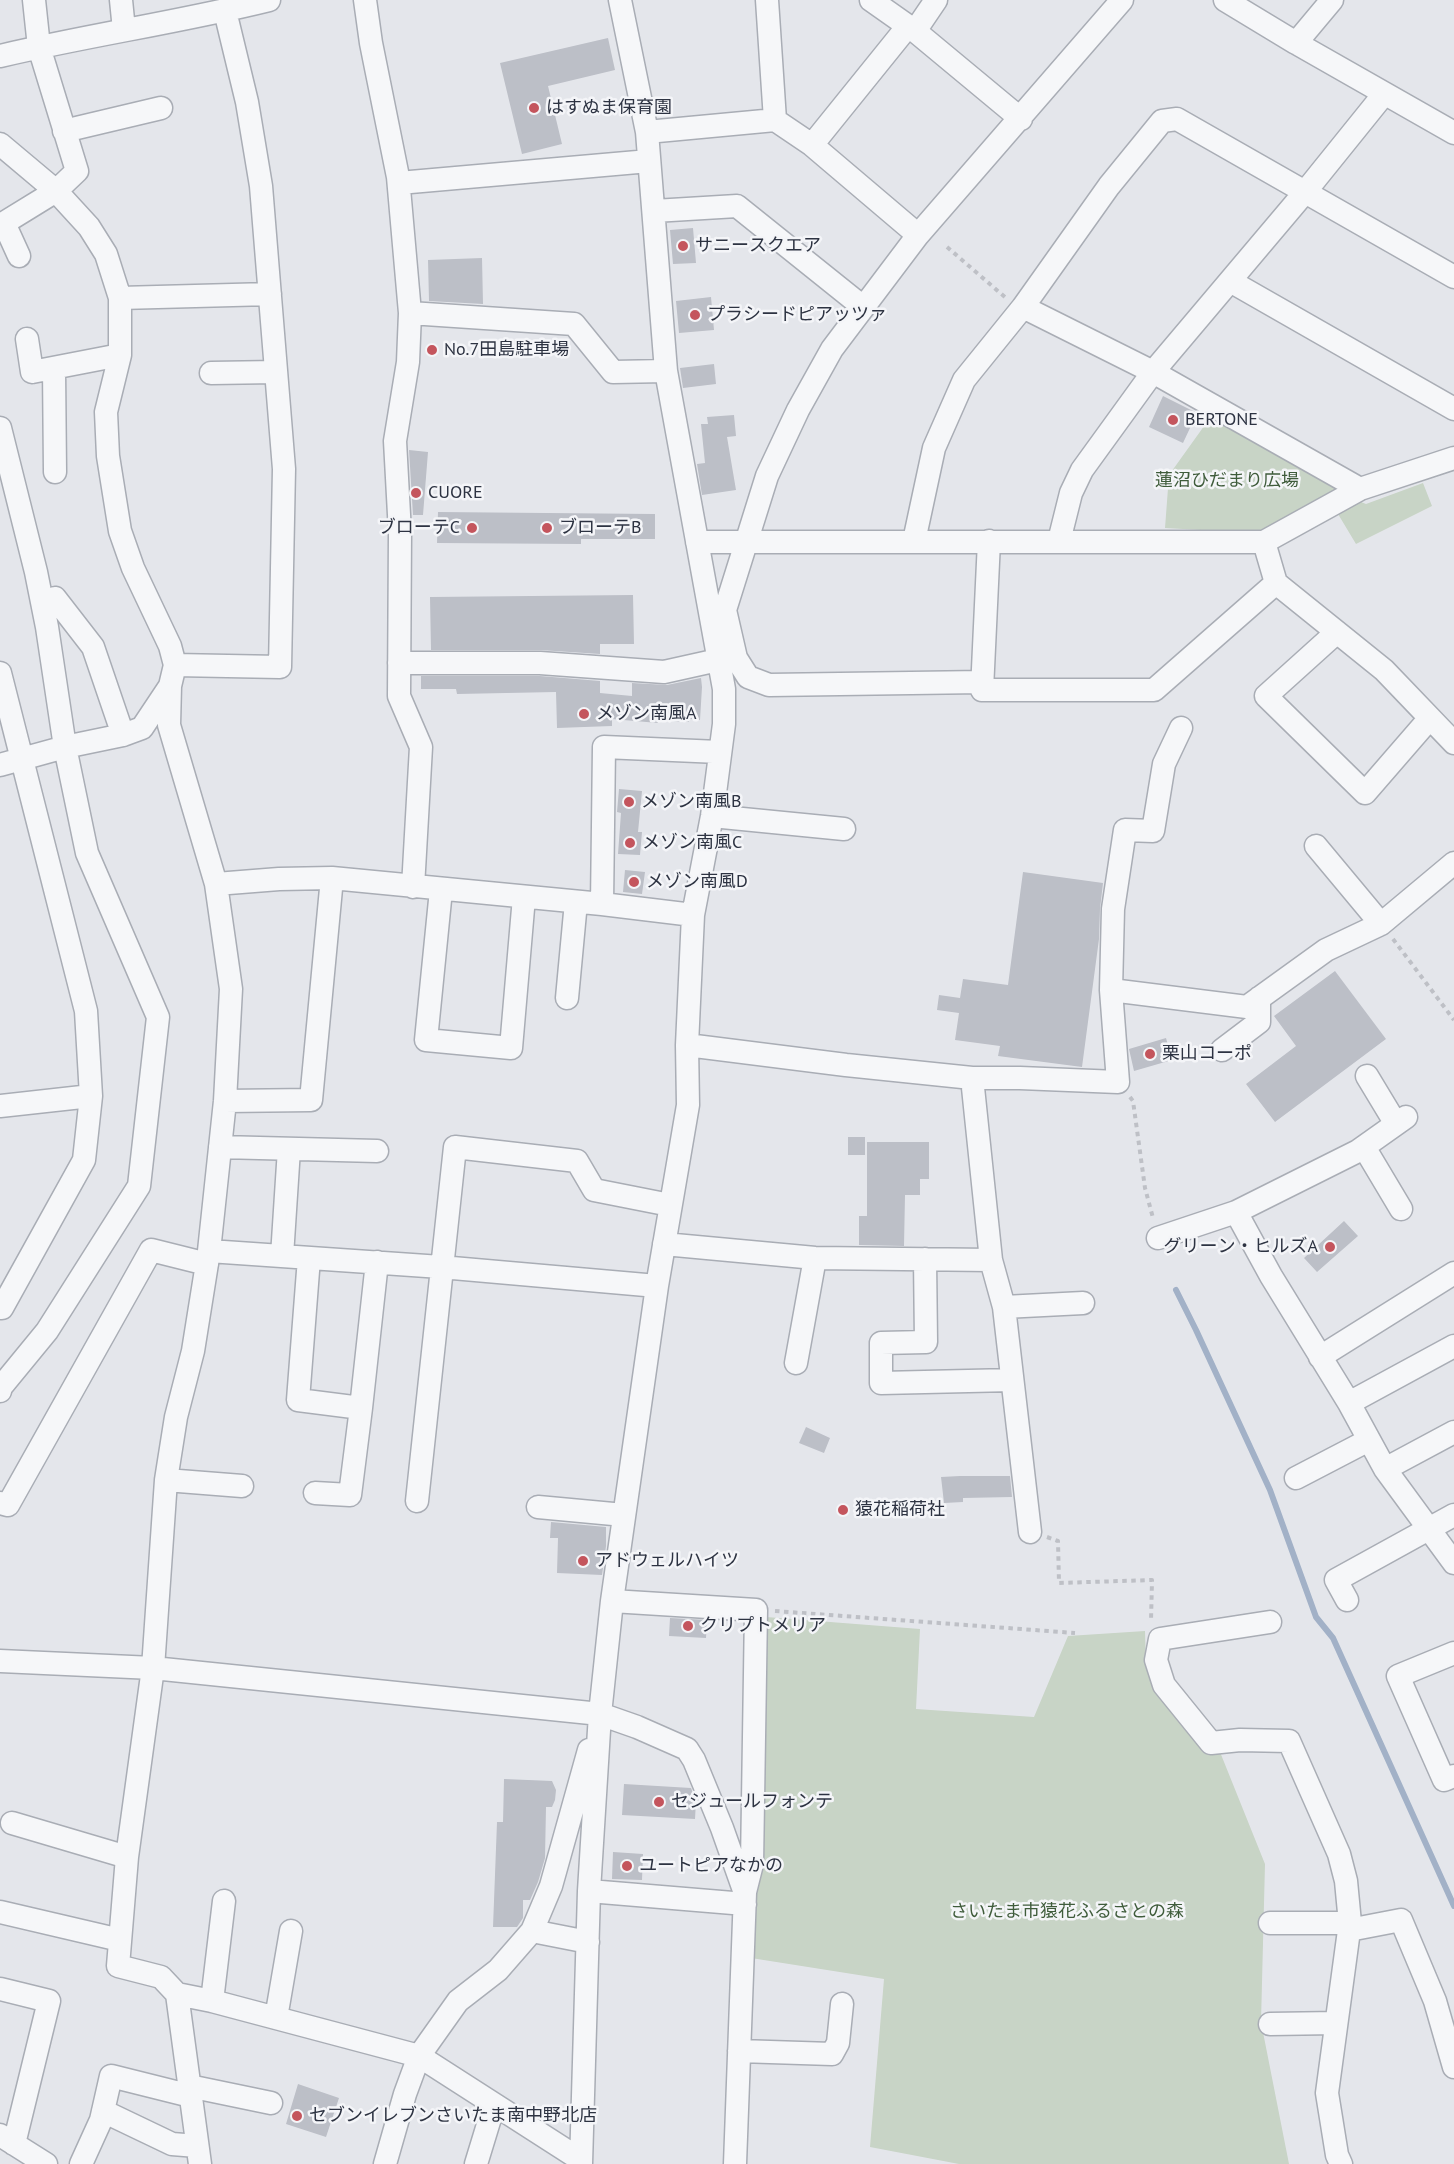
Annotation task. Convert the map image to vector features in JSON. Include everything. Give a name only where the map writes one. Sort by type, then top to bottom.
[{"type":"street","points":[[19,256],[4,223],[56,190],[77,171],[39,47],[34,0]]},
{"type":"street","points":[[121,0],[124,30]]},
{"type":"street","points":[[0,56],[225,11],[269,0]]},
{"type":"street","points":[[364,0],[399,183],[410,314],[408,362],[395,441],[400,533],[399,696],[421,747],[413,887]]},
{"type":"street","points":[[581,2162],[589,1891],[600,1714],[612,1601],[657,1286],[688,1105],[687,1045],[693,915],[712,816],[724,724],[724,689],[666,371],[647,132],[620,0]]},
{"type":"street","points":[[767,0],[775,120]]},
{"type":"street","points":[[871,0],[911,28],[1021,119]]},
{"type":"street","points":[[812,145],[936,0]]},
{"type":"street","points":[[982,682],[769,684],[748,677],[736,658],[725,610],[767,476],[798,410],[832,349],[918,235],[1122,0]]},
{"type":"street","points":[[1226,0],[1296,43],[1454,133]]},
{"type":"street","points":[[1296,43],[1332,0]]},
{"type":"street","points":[[172,676],[280,667],[285,469],[259,176],[247,102],[225,11]]},
{"type":"street","points":[[1059,541],[1071,493],[1082,470],[1153,372],[1305,192],[1384,94]]},
{"type":"street","points":[[64,131],[161,108]]},
{"type":"street","points":[[914,541],[934,448],[964,380],[1022,308],[1109,186],[1162,121],[1177,118],[1454,277]]},
{"type":"street","points":[[647,132],[775,120],[812,145],[918,235]]},
{"type":"street","points":[[0,144],[56,190],[89,227],[106,254],[120,298],[120,355],[106,412],[108,456],[120,531],[133,568],[170,646],[172,676],[169,725],[216,884],[231,989],[225,1101],[208,1257],[193,1351],[176,1417],[166,1480],[153,1668],[127,1857],[117,1966],[161,1977],[177,1994],[212,2001],[419,2056],[581,2162]]},
{"type":"street","points":[[399,183],[649,161]]},
{"type":"street","points":[[654,211],[737,206],[863,307]]},
{"type":"street","points":[[1230,281],[1454,409]]},
{"type":"street","points":[[120,298],[270,294]]},
{"type":"street","points":[[1022,308],[1153,372],[1360,489]]},
{"type":"street","points":[[410,314],[574,324],[613,372],[666,371]]},
{"type":"street","points":[[27,339],[32,372],[120,355]]},
{"type":"street","points":[[54,369],[55,472]]},
{"type":"street","points":[[211,373],[276,372]]},
{"type":"street","points":[[0,428],[36,572],[47,627],[65,747],[87,853],[158,1017],[139,1186],[47,1330],[0,1391]]},
{"type":"street","points":[[697,542],[1264,542],[1360,489],[1454,458]]},
{"type":"street","points":[[989,541],[982,690],[1154,690],[1276,583]]},
{"type":"street","points":[[1264,542],[1276,583],[1384,669],[1454,743]]},
{"type":"street","points":[[55,598],[93,647],[123,735]]},
{"type":"street","points":[[1337,632],[1266,696],[1365,793],[1430,718]]},
{"type":"street","points":[[399,663],[540,663],[664,672],[718,660]]},
{"type":"street","points":[[0,673],[10,763],[87,1011],[91,1096],[84,1160],[0,1308]]},
{"type":"street","points":[[10,763],[65,747],[123,735],[142,728],[172,676]]},
{"type":"street","points":[[687,1045],[972,1078],[1118,1082],[1111,990],[1113,909],[1125,830],[1153,831],[1164,764],[1181,728]]},
{"type":"street","points":[[602,904],[604,747],[719,752]]},
{"type":"street","points":[[712,816],[844,829]]},
{"type":"street","points":[[1316,846],[1381,924]]},
{"type":"street","points":[[1111,990],[1247,1007],[1326,950],[1381,924],[1454,864]]},
{"type":"street","points":[[216,884],[332,878],[693,915]]},
{"type":"street","points":[[225,1101],[311,1100],[332,878]]},
{"type":"street","points":[[441,890],[426,1040],[511,1048],[524,897]]},
{"type":"street","points":[[567,998],[576,902]]},
{"type":"street","points":[[1222,1050],[1259,1022],[1259,998]]},
{"type":"street","points":[[1158,1238],[1236,1212],[1364,1147],[1401,1120],[1367,1076]]},
{"type":"street","points":[[972,1078],[991,1260],[1004,1307],[1030,1532]]},
{"type":"street","points":[[0,1106],[91,1096]]},
{"type":"street","points":[[220,1147],[377,1151]]},
{"type":"street","points":[[1364,1147],[1401,1209]]},
{"type":"street","points":[[417,1501],[454,1148],[577,1161],[594,1190],[670,1205]]},
{"type":"street","points":[[282,1256],[289,1149]]},
{"type":"street","points":[[1236,1212],[1271,1276],[1349,1403],[1385,1469],[1454,1563]]},
{"type":"street","points":[[664,1244],[815,1258],[991,1260]]},
{"type":"street","points":[[0,1503],[8,1505],[151,1250],[208,1257],[282,1256],[377,1262],[657,1286]]},
{"type":"street","points":[[309,1258],[298,1400],[361,1407]]},
{"type":"street","points":[[796,1363],[815,1258]]},
{"type":"street","points":[[925,1259],[926,1342],[881,1343],[881,1383],[1012,1380]]},
{"type":"street","points":[[315,1493],[350,1495],[377,1262]]},
{"type":"street","points":[[1320,1357],[1454,1273]]},
{"type":"street","points":[[1004,1307],[1083,1303]]},
{"type":"street","points":[[1349,1403],[1454,1346]]},
{"type":"street","points":[[1385,1469],[1454,1432]]},
{"type":"street","points":[[1296,1478],[1369,1440]]},
{"type":"street","points":[[166,1480],[242,1486]]},
{"type":"street","points":[[538,1507],[624,1515]]},
{"type":"street","points":[[1347,1600],[1336,1580],[1454,1515]]},
{"type":"street","points":[[612,1601],[756,1610],[752,1864],[745,1898],[735,2164]]},
{"type":"street","points":[[1270,1622],[1160,1639],[1156,1660],[1164,1685],[1211,1743],[1240,1740],[1289,1741],[1339,1854],[1346,1881],[1350,1927],[1327,2093],[1337,2155],[1341,2164]]},
{"type":"street","points":[[1454,1653],[1398,1676],[1444,1780],[1454,1776]]},
{"type":"street","points":[[0,1660],[153,1668],[600,1714],[687,1749],[722,1827],[745,1898]]},
{"type":"street","points":[[386,2164],[405,2094],[419,2056],[458,2001],[498,1970],[532,1931],[551,1886],[576,1791],[600,1714]]},
{"type":"street","points":[[12,1823],[127,1857]]},
{"type":"street","points":[[589,1891],[745,1898]]},
{"type":"street","points":[[212,2001],[224,1901]]},
{"type":"street","points":[[0,1912],[120,1940]]},
{"type":"street","points":[[1270,1923],[1350,1927],[1401,1920],[1435,2001],[1454,2067]]},
{"type":"street","points":[[276,2018],[291,1931]]},
{"type":"street","points":[[532,1931],[588,1942]]},
{"type":"street","points":[[0,1989],[49,2001],[7,2139],[46,2164]]},
{"type":"street","points":[[177,1994],[199,2155]]},
{"type":"street","points":[[739,2050],[832,2054],[838,2043],[842,2004]]},
{"type":"street","points":[[1270,2024],[1336,2023]]},
{"type":"street","points":[[81,2164],[103,2111],[111,2076],[271,2103]]},
{"type":"street","points":[[476,2164],[494,2105]]},
{"type":"street","points":[[103,2111],[199,2155]]},
{"type":"path","points":[[947,248],[1022,308]]},
{"type":"path","points":[[1381,924],[1454,1020]]},
{"type":"path","points":[[1118,1082],[1133,1101],[1145,1188],[1158,1238]]},
{"type":"path","points":[[1030,1532],[1058,1541],[1059,1583],[1152,1580],[1151,1623]]},
{"type":"path","points":[[756,1610],[1075,1633]]},
{"type":"green space","name":"蓮沼ひだまり広場","points":[[1212,415],[1340,488],[1272,534],[1165,528],[1169,475]]},
{"type":"green space","points":[[1423,483],[1432,506],[1356,544],[1338,514],[1361,502],[1366,504]]},
{"type":"green space","name":"さいたま市猿花ふるさとの森","points":[[766,1617],[920,1629],[916,1709],[1034,1717],[1068,1636],[1145,1631],[1146,1666],[1157,1687],[1220,1752],[1265,1864],[1261,2022],[1289,2164],[959,2164],[870,2147],[884,1979],[751,1958]]},
{"type":"building","points":[[608,38],[615,70],[548,86],[562,144],[522,154],[500,63]]},
{"type":"building","name":"サニースクエア","points":[[693,228],[696,263],[673,264],[670,230]]},
{"type":"building","points":[[482,258],[483,304],[429,301],[428,260]]},
{"type":"building","name":"プラシードピアッツァ","points":[[711,297],[714,330],[679,333],[676,301]]},
{"type":"building","points":[[714,364],[716,384],[683,388],[680,368]]},
{"type":"building","name":"BERTONE","points":[[1163,396],[1197,413],[1183,443],[1149,427]]},
{"type":"building","points":[[734,415],[736,436],[727,437],[736,490],[702,495],[697,464],[705,463],[701,424],[708,424],[707,417]]},
{"type":"building","name":"CUORE","points":[[409,450],[428,452],[423,515],[413,515]]},
{"type":"building","points":[[438,512],[655,514],[655,539],[581,539],[581,544],[437,543]]},
{"type":"building","points":[[633,595],[634,644],[600,644],[600,654],[540,650],[431,650],[430,597]]},
{"type":"building","points":[[421,676],[540,676],[600,681],[600,693],[632,696],[632,683],[667,685],[701,678],[700,720],[689,719],[689,722],[658,720],[658,723],[612,719],[612,726],[557,728],[556,692],[457,694],[456,689],[421,689]]},
{"type":"building","points":[[619,789],[642,791],[638,832],[642,832],[640,855],[618,854],[621,813],[617,812]]},
{"type":"building","name":"メゾン南風D","points":[[625,870],[645,872],[642,894],[623,892]]},
{"type":"building","points":[[1023,872],[1103,883],[1099,939],[1082,1067],[998,1056],[1000,1046],[955,1040],[959,1013],[937,1010],[939,995],[960,998],[963,979],[1008,985]]},
{"type":"building","points":[[1335,971],[1386,1039],[1275,1122],[1246,1084],[1296,1046],[1274,1016]]},
{"type":"building","name":"栗山コーポ","points":[[1166,1038],[1172,1060],[1134,1071],[1129,1049]]},
{"type":"building","points":[[848,1137],[865,1137],[865,1155],[848,1155]]},
{"type":"building","points":[[867,1142],[929,1142],[929,1179],[920,1179],[920,1195],[905,1195],[904,1246],[859,1245],[859,1216],[867,1216]]},
{"type":"building","name":"グリーン・ヒルズA","points":[[1344,1221],[1358,1236],[1317,1272],[1304,1258]]},
{"type":"building","points":[[806,1427],[830,1438],[824,1453],[799,1443]]},
{"type":"building","points":[[1010,1476],[1012,1497],[963,1498],[963,1502],[944,1503],[941,1477]]},
{"type":"building","points":[[551,1522],[606,1527],[602,1575],[557,1573],[558,1538],[550,1538]]},
{"type":"building","name":"クリプトメリア","points":[[670,1618],[707,1620],[706,1638],[669,1636]]},
{"type":"building","points":[[504,1779],[552,1781],[556,1790],[552,1807],[546,1807],[545,1858],[530,1900],[523,1900],[523,1918],[517,1927],[493,1927],[497,1822],[503,1822]]},
{"type":"building","name":"セジュールフォンテ","points":[[624,1784],[691,1788],[696,1801],[695,1819],[622,1815]]},
{"type":"building","name":"ユートピアなかの","points":[[613,1852],[643,1854],[642,1880],[612,1879]]},
{"type":"building","points":[[298,2084],[339,2098],[326,2137],[286,2124]]},
{"type":"waterway","points":[[1176,1290],[1270,1490],[1316,1617],[1333,1638],[1454,1906]]},
{"type":"place","name":"はすぬま保育園","points":[[534,108]]},
{"type":"place","name":"サニースクエア","points":[[683,246]]},
{"type":"place","name":"プラシードピアッツァ","points":[[695,315]]},
{"type":"place","name":"No.7田島駐車場","points":[[432,350]]},
{"type":"place","name":"BERTONE","points":[[1173,420]]},
{"type":"place","name":"CUORE","points":[[416,493]]},
{"type":"place","name":"ブローテC","points":[[472,528]]},
{"type":"place","name":"ブローテB","points":[[547,528]]},
{"type":"place","name":"メゾン南風A","points":[[584,714]]},
{"type":"place","name":"メゾン南風B","points":[[629,802]]},
{"type":"place","name":"メゾン南風C","points":[[630,843]]},
{"type":"place","name":"メゾン南風D","points":[[634,882]]},
{"type":"place","name":"栗山コーポ","points":[[1150,1054]]},
{"type":"place","name":"グリーン・ヒルズA","points":[[1330,1247]]},
{"type":"place","name":"猿花稲荷社","points":[[843,1510]]},
{"type":"place","name":"アドウェルハイツ","points":[[583,1561]]},
{"type":"place","name":"クリプトメリア","points":[[688,1626]]},
{"type":"place","name":"セジュールフォンテ","points":[[659,1802]]},
{"type":"place","name":"ユートピアなかの","points":[[627,1866]]},
{"type":"place","name":"セブンイレブンさいたま南中野北店","points":[[297,2116]]}]
